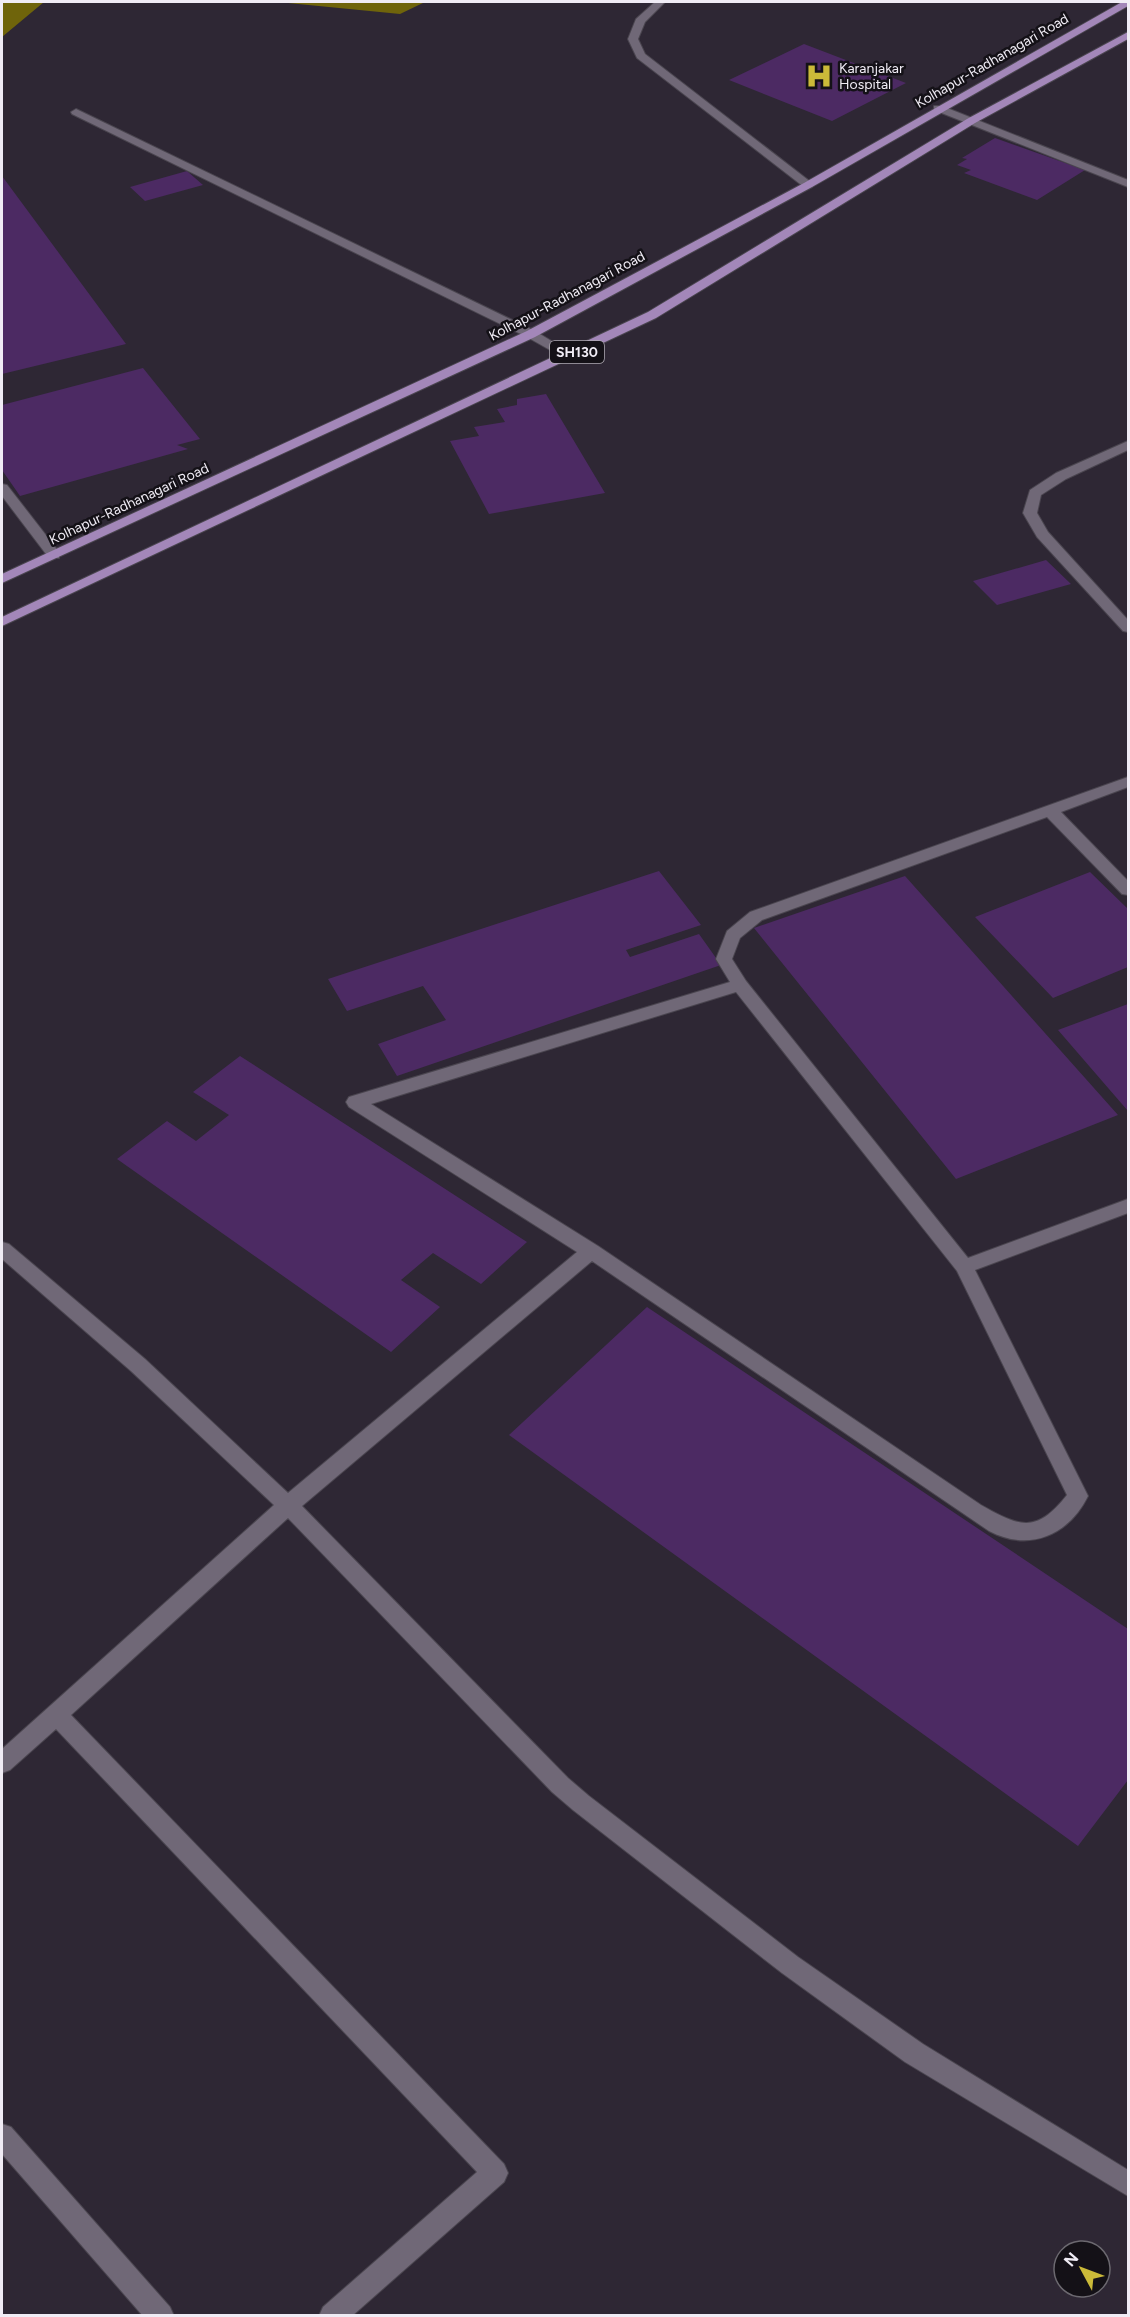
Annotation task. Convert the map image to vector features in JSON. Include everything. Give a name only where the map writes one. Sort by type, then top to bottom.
[{"type":"main road","name":"Kolhapur-Radhanagari Road","points":[[2,579],[531,334],[808,185],[938,108],[1128,2]]},
{"type":"main road","name":"SH130","points":[[2,622],[570,356],[652,315],[971,121],[1128,35]]},
{"type":"street","points":[[660,2],[640,21],[633,39],[641,56],[808,185]]},
{"type":"street","points":[[938,108],[1128,184]]},
{"type":"street","points":[[76,112],[531,334],[570,356]]},
{"type":"street","points":[[1128,445],[1061,476],[1035,493],[1030,513],[1042,534],[1128,628]]},
{"type":"street","points":[[2,488],[54,555]]},
{"type":"street","points":[[740,985],[355,1102],[591,1251],[974,1511],[1013,1532],[1040,1530],[1065,1515],[1077,1496],[964,1267],[740,985],[724,959],[733,935],[756,916],[1128,782]]},
{"type":"street","points":[[1051,811],[1128,890]]},
{"type":"street","points":[[964,1267],[1128,1206]]},
{"type":"street","points":[[2,1250],[138,1365],[288,1505],[581,1803],[790,1965],[914,2053],[1128,2184]]},
{"type":"street","points":[[2,1762],[57,1715],[288,1505],[591,1251]]},
{"type":"street","points":[[57,1715],[495,2173],[332,2316]]},
{"type":"street","points":[[2,2136],[161,2316]]},
{"type":"shaded area","points":[[2,2],[44,2],[2,37]]},
{"type":"shaded area","points":[[278,2],[425,2],[400,14]]},
{"type":"building","points":[[804,44],[906,83],[832,121],[729,80]]},
{"type":"building","points":[[995,138],[1085,170],[1037,200],[964,173],[971,170],[957,165],[967,159],[962,158]]},
{"type":"building","points":[[187,171],[203,185],[145,201],[130,187]]},
{"type":"building","points":[[2,176],[126,344],[2,374]]},
{"type":"building","points":[[143,368],[200,439],[177,445],[188,449],[20,496],[2,470],[2,405]]},
{"type":"building","points":[[546,394],[605,493],[489,514],[450,441],[479,436],[474,427],[505,422],[497,409],[517,405],[517,399]]},
{"type":"building","points":[[1046,560],[1071,584],[997,605],[973,581]]},
{"type":"building","points":[[659,871],[701,925],[626,950],[630,957],[699,934],[721,965],[397,1076],[378,1044],[446,1020],[423,986],[347,1011],[328,979]]},
{"type":"building","points":[[1090,872],[1128,909],[1128,967],[1053,998],[975,917]]},
{"type":"building","points":[[905,876],[1118,1115],[956,1179],[754,928]]},
{"type":"building","points":[[1128,1004],[1128,1111],[1058,1030]]},
{"type":"building","points":[[240,1056],[527,1242],[481,1284],[433,1253],[401,1280],[440,1307],[391,1352],[117,1159],[167,1121],[196,1141],[229,1115],[193,1092]]},
{"type":"building","points":[[647,1307],[1128,1629],[1128,1780],[1078,1846],[509,1435]]},
{"type":"place","name":"Karanjakar Hospital","points":[[819,76]]}]
